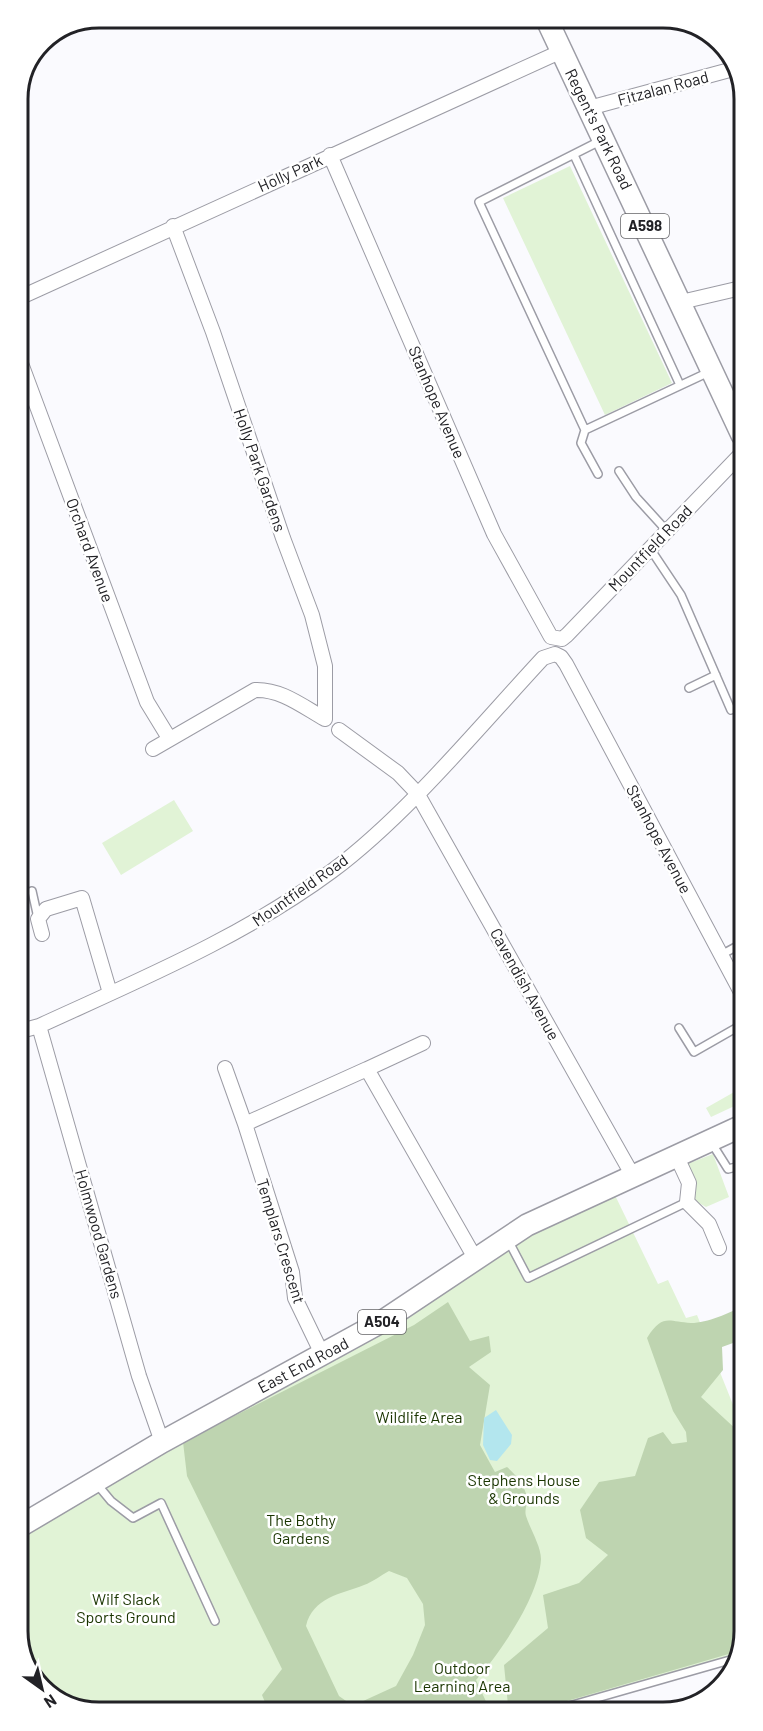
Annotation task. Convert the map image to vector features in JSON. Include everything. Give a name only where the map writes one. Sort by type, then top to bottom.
[{"type":"main road","name":"Regent's Park Road","points":[[552,29],[734,418]]},
{"type":"main road","name":"East End Road","points":[[28,1522],[162,1442],[323,1356],[383,1321],[527,1225],[734,1129]]},
{"type":"street","name":"Holly Park","points":[[29,293],[562,51]]},
{"type":"street","name":"Fitzalan Road","points":[[589,108],[728,70]]},
{"type":"street","name":"Stanhope Avenue","points":[[330,155],[494,534],[548,633],[557,639]]},
{"type":"street","name":"Holly Park Gardens","points":[[169,738],[255,690],[267,689],[283,695],[325,719],[325,666],[312,615],[283,538],[213,332],[173,226]]},
{"type":"street","points":[[681,302],[734,290]]},
{"type":"street","name":"Orchard Avenue","points":[[29,384],[147,702],[169,738]]},
{"type":"street","name":"Mountfield Road","points":[[557,639],[567,635],[734,461]]},
{"type":"street","name":"Stanhope Avenue","points":[[555,654],[561,657],[566,664],[734,979]]},
{"type":"street","name":"Mountfield Road","points":[[28,1029],[239,932],[332,871],[378,832],[417,793],[543,658],[555,654]]},
{"type":"street","name":"Cavendish Avenue","points":[[339,730],[398,773],[417,793],[633,1176]]},
{"type":"street","points":[[153,749],[169,738]]},
{"type":"street","points":[[42,934],[38,919],[46,909],[82,898],[110,993]]},
{"type":"street","name":"Holmwood Gardens","points":[[39,1026],[139,1377],[162,1442]]},
{"type":"street","points":[[245,1124],[423,1042]]},
{"type":"street","name":"Templars Crescent","points":[[225,1068],[292,1272],[295,1298],[323,1356]]},
{"type":"street","points":[[367,1069],[475,1258]]},
{"type":"street","points":[[676,1155],[689,1183],[687,1202],[709,1224],[719,1248]]},
{"type":"lane","points":[[598,474],[581,443],[585,430],[479,202],[604,139]]},
{"type":"lane","points":[[574,155],[680,385]]},
{"type":"lane","points":[[585,430],[712,370]]},
{"type":"lane","points":[[619,471],[636,496],[666,530]]},
{"type":"lane","points":[[650,547],[681,594],[731,710]]},
{"type":"lane","points":[[555,654],[557,639]]},
{"type":"lane","points":[[689,688],[716,675]]},
{"type":"lane","points":[[32,891],[38,919]]},
{"type":"lane","points":[[721,955],[734,948]]},
{"type":"lane","points":[[680,1028],[694,1052],[734,1029]]},
{"type":"lane","points":[[710,1140],[728,1169],[734,1168]]},
{"type":"lane","points":[[507,1239],[528,1278],[687,1202]]},
{"type":"lane","points":[[96,1483],[111,1500],[133,1518],[160,1503],[215,1621]]},
{"type":"lane","points":[[583,1702],[728,1661]]},
{"type":"green space","points":[[570,166],[672,383],[605,415],[503,198]]},
{"type":"green space","points":[[174,800],[193,831],[121,875],[102,843]]},
{"type":"green space","points":[[734,1092],[734,1106],[711,1117],[706,1108]]},
{"type":"green space","points":[[713,1154],[729,1197],[706,1207],[692,1199],[687,1164]]},
{"type":"green space","name":"Stephens House & Grounds","points":[[612,1189],[658,1284],[668,1280],[686,1318],[697,1315],[734,1407],[734,1641],[728,1659],[577,1702],[94,1702],[81,1700],[72,1697],[72,1659],[34,1659],[32,1655],[28,1632],[28,1522],[475,1258]]},
{"type":"green space","points":[[448,1302],[470,1341],[489,1336],[491,1352],[469,1367],[490,1385],[480,1445],[495,1472],[507,1467],[522,1485],[527,1498],[526,1516],[541,1559],[539,1574],[517,1624],[476,1680],[486,1702],[361,1702],[396,1686],[413,1655],[425,1625],[423,1604],[407,1578],[389,1571],[367,1584],[337,1594],[321,1603],[310,1616],[306,1626],[339,1696],[348,1702],[265,1702],[262,1695],[282,1669],[187,1476],[183,1442],[414,1325]]},
{"type":"green space","points":[[734,1310],[734,1343],[722,1347],[723,1370],[701,1397],[734,1427],[734,1641],[731,1653],[564,1702],[508,1702],[504,1665],[548,1628],[543,1595],[579,1583],[608,1555],[586,1538],[580,1510],[599,1482],[635,1476],[648,1438],[663,1432],[672,1444],[687,1442],[686,1432],[673,1411],[647,1338],[662,1322],[691,1323]]},
{"type":"water","points":[[496,1410],[512,1435],[511,1444],[497,1461],[490,1460],[483,1445],[484,1418]]},
{"type":"park label","name":"Wildlife Area","points":[[419,1417]]},
{"type":"park label","name":"The Bothy Gardens","points":[[301,1529]]},
{"type":"park label","name":"Wilf Slack Sports Ground","points":[[126,1608]]},
{"type":"park label","name":"Outdoor Learning Area","points":[[462,1677]]}]
